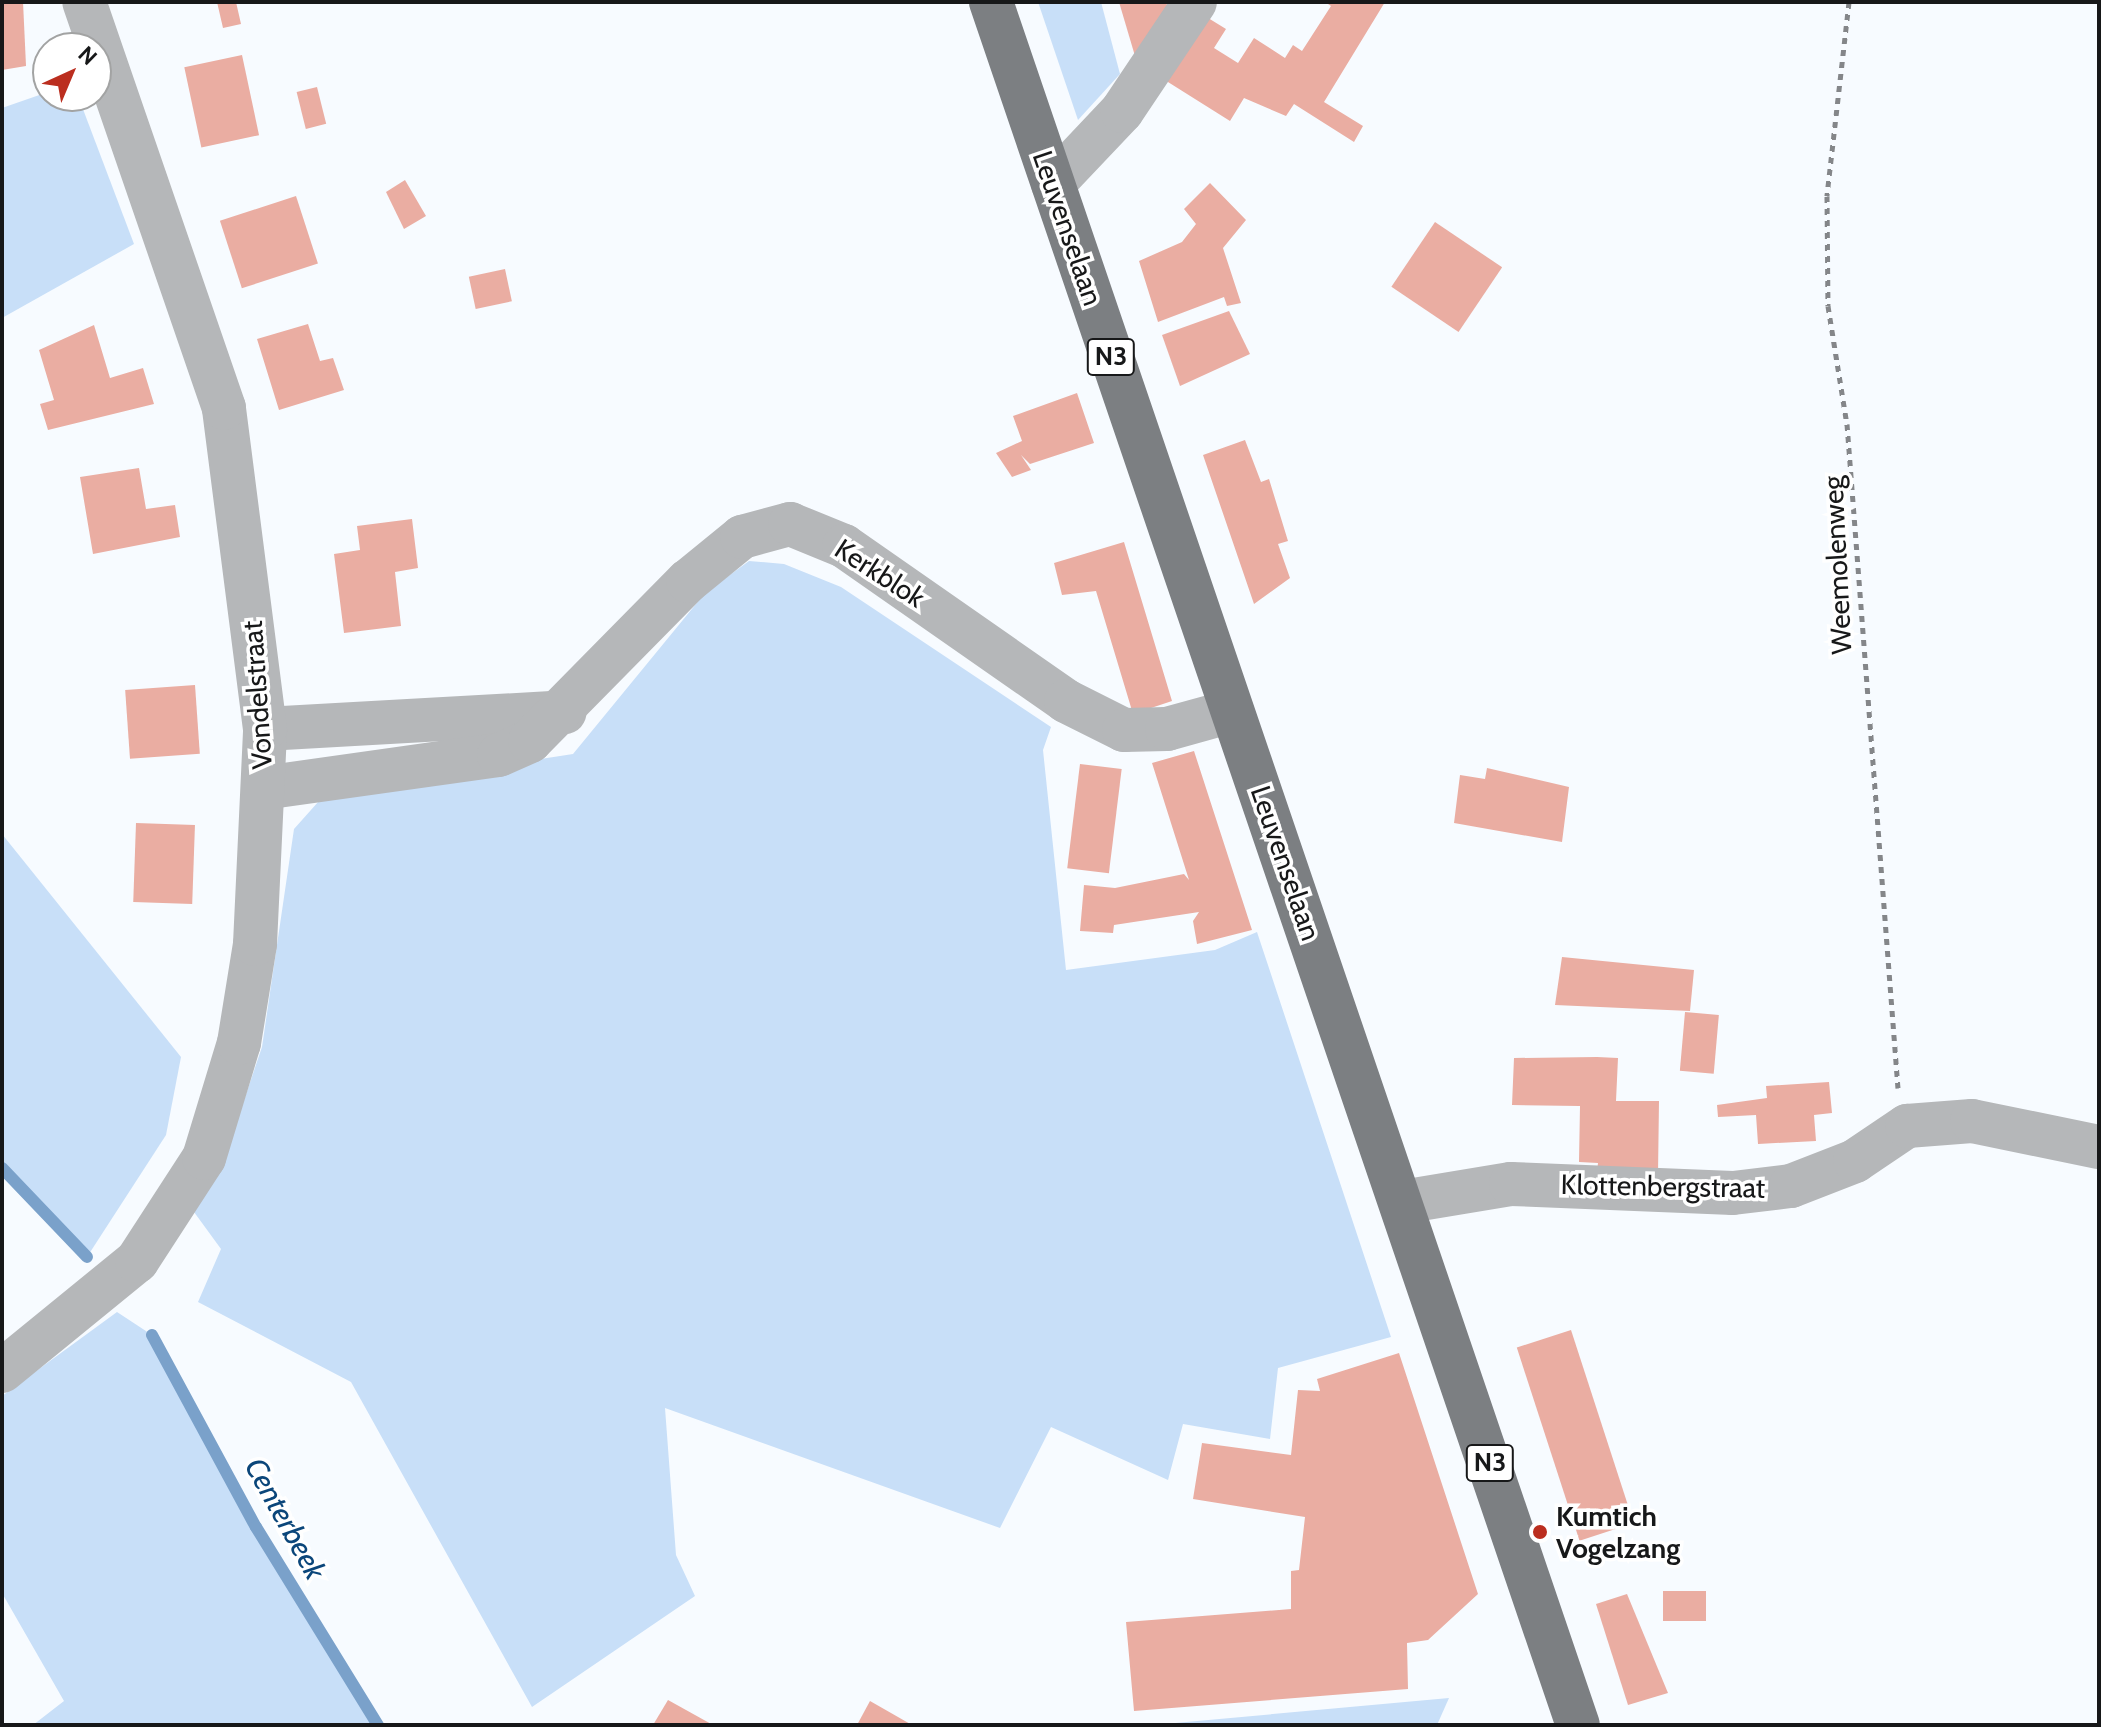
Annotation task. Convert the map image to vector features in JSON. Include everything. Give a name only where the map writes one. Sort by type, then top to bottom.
[{"type":"main road","name":"Leuvenselaan","points":[[991,2],[1578,1725]]},
{"type":"street","name":"Vondelstraat","points":[[2,1371],[137,1261],[204,1158],[244,1015],[263,788],[265,729],[224,408],[84,2]]},
{"type":"street","points":[[1053,184],[1122,111],[1195,2]]},
{"type":"street","name":"Kerkblok","points":[[263,788],[499,755],[565,712],[688,581],[742,537],[790,524],[844,546],[1066,701],[1124,730],[1167,729],[1232,711]]},
{"type":"street","points":[[265,729],[565,712]]},
{"type":"street","name":"Klottenbergstraat","points":[[1402,1202],[1511,1184],[1733,1193],[1791,1186],[1855,1161],[1907,1126],[1972,1121],[2099,1147]]},
{"type":"path","name":"Weemolenweg","points":[[1849,2],[1827,196],[1828,306],[1854,499],[1891,1055],[1907,1126]]},
{"type":"shaded area","points":[[1038,2],[1101,2],[1120,74],[1078,120]]},
{"type":"shaded area","points":[[32,98],[32,112],[84,112],[134,244],[2,318],[2,108]]},
{"type":"shaded area","points":[[749,561],[784,564],[841,587],[1051,727],[1043,750],[1066,970],[1215,950],[1257,932],[1391,1337],[1278,1368],[1270,1439],[1183,1424],[1168,1480],[1051,1427],[1000,1528],[665,1408],[676,1555],[695,1596],[532,1707],[351,1382],[198,1302],[221,1249],[194,1212],[222,1165],[262,1047],[294,829],[327,792],[573,754],[705,593]]},
{"type":"shaded area","points":[[2,834],[181,1057],[166,1135],[87,1257],[2,1168]]},
{"type":"shaded area","points":[[117,1312],[152,1335],[256,1527],[378,1725],[33,1725],[64,1701],[2,1593],[2,1396]]},
{"type":"shaded area","points":[[1449,1698],[1437,1725],[1153,1725]]},
{"type":"building","points":[[23,2],[26,66],[2,70],[2,4]]},
{"type":"building","points":[[217,2],[236,2],[241,24],[223,28]]},
{"type":"building","points":[[1119,2],[1166,2],[1169,11],[1135,56]]},
{"type":"building","points":[[1325,2],[1385,2],[1324,102],[1363,126],[1354,142],[1294,104],[1286,116],[1244,98],[1230,121],[1160,77],[1200,13],[1226,29],[1214,48],[1238,63],[1254,38],[1285,58],[1293,45],[1302,51],[1331,6]]},
{"type":"building","points":[[242,55],[259,135],[201,147],[184,67]]},
{"type":"building","points":[[317,87],[326,124],[306,129],[297,92]]},
{"type":"building","points":[[405,180],[426,216],[404,229],[386,192]]},
{"type":"building","points":[[1210,183],[1246,220],[1223,248],[1241,303],[1227,306],[1224,297],[1158,322],[1139,261],[1182,242],[1196,224],[1184,209]]},
{"type":"building","points":[[296,196],[318,264],[242,288],[220,221]]},
{"type":"building","points":[[1435,222],[1502,267],[1459,332],[1391,287]]},
{"type":"building","points":[[505,269],[512,301],[476,309],[469,277]]},
{"type":"building","points":[[1229,311],[1250,354],[1180,386],[1162,335]]},
{"type":"building","points":[[308,324],[320,361],[333,358],[344,390],[279,410],[257,339]]},
{"type":"building","points":[[94,325],[110,378],[143,368],[154,404],[48,430],[40,404],[54,400],[39,350]]},
{"type":"building","points":[[1077,393],[1094,443],[1030,464],[1021,455],[1031,470],[1012,477],[996,453],[1022,441],[1013,416]]},
{"type":"building","points":[[1245,440],[1261,482],[1269,479],[1288,541],[1278,544],[1290,578],[1254,604],[1203,455]]},
{"type":"building","points":[[139,468],[146,509],[175,505],[180,537],[93,554],[80,477]]},
{"type":"building","points":[[412,519],[418,568],[395,572],[401,626],[344,633],[334,554],[360,550],[357,526]]},
{"type":"building","points":[[1124,542],[1172,701],[1133,714],[1096,591],[1062,595],[1054,563]]},
{"type":"building","points":[[195,685],[200,754],[130,759],[125,690]]},
{"type":"building","points":[[1194,751],[1252,930],[1197,944],[1193,921],[1199,912],[1114,925],[1113,933],[1080,931],[1084,885],[1115,888],[1184,874],[1189,880],[1152,763]]},
{"type":"building","points":[[1080,764],[1122,769],[1109,873],[1067,868]]},
{"type":"building","points":[[1487,768],[1569,787],[1562,842],[1454,823],[1460,775],[1485,779]]},
{"type":"building","points":[[136,823],[195,825],[192,904],[133,902]]},
{"type":"building","points":[[1562,957],[1694,970],[1690,1011],[1555,1005]]},
{"type":"building","points":[[1685,1012],[1719,1015],[1714,1074],[1680,1071]]},
{"type":"building","points":[[1514,1058],[1618,1058],[1616,1101],[1659,1101],[1658,1174],[1597,1171],[1598,1163],[1579,1162],[1580,1106],[1512,1105]]},
{"type":"building","points":[[1829,1082],[1832,1113],[1814,1115],[1816,1141],[1758,1144],[1756,1115],[1718,1117],[1717,1105],[1767,1098],[1766,1086]]},
{"type":"building","points":[[1571,1330],[1634,1523],[1580,1541],[1517,1348]]},
{"type":"building","points":[[1399,1353],[1478,1594],[1428,1640],[1407,1643],[1408,1689],[1134,1711],[1126,1622],[1291,1609],[1291,1571],[1299,1570],[1305,1517],[1193,1499],[1202,1443],[1291,1455],[1298,1390],[1320,1391],[1317,1379]]},
{"type":"building","points":[[1663,1591],[1706,1591],[1706,1621],[1663,1621]]},
{"type":"building","points":[[1627,1594],[1668,1693],[1628,1705],[1596,1604]]},
{"type":"building","points":[[668,1700],[713,1725],[653,1725]]},
{"type":"building","points":[[870,1701],[912,1725],[857,1725]]},
{"type":"waterway","name":"Centerbeek","points":[[2,1168],[87,1257]]},
{"type":"waterway","name":"Centerbeek","points":[[152,1335],[256,1527],[378,1725]]},
{"type":"place","name":"Kumtich Vogelzang","points":[[1540,1532]]}]
